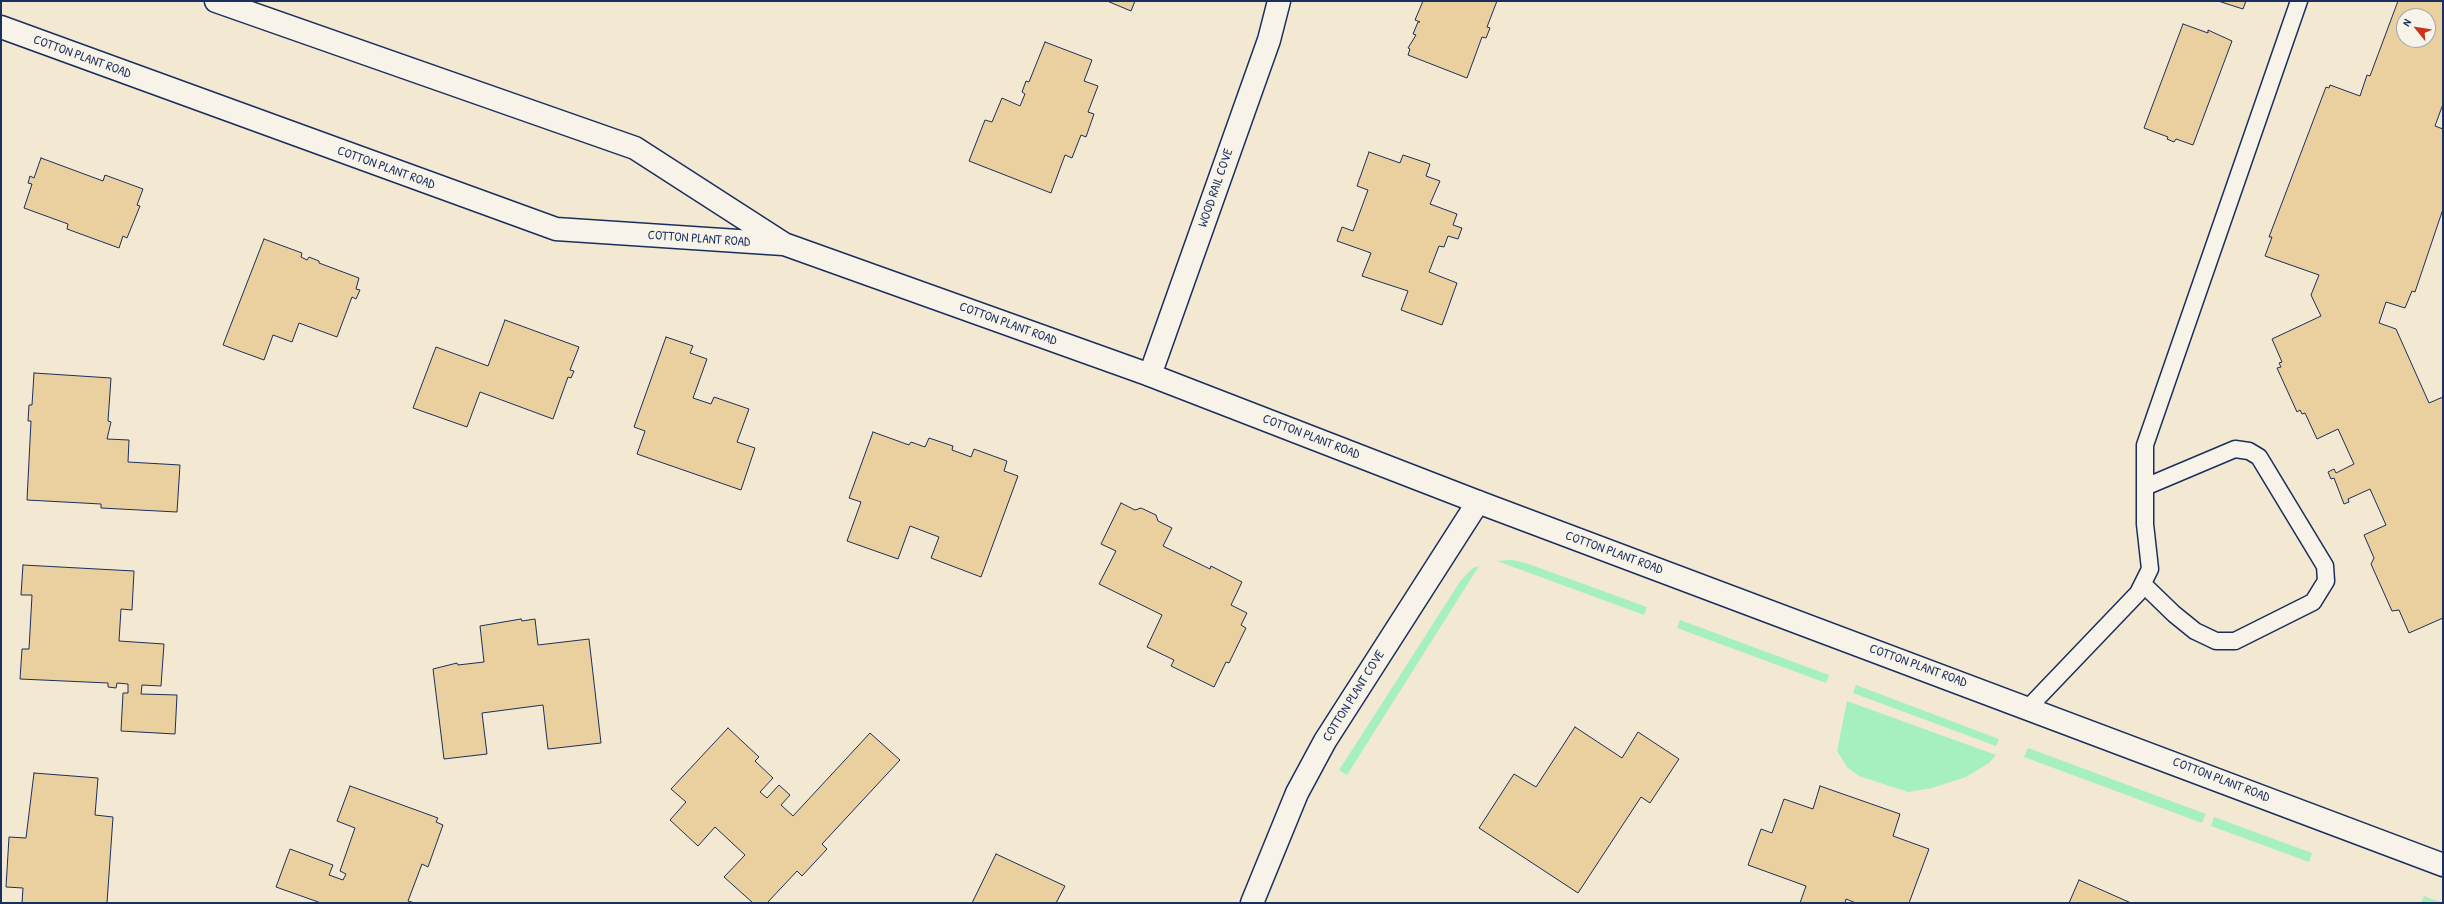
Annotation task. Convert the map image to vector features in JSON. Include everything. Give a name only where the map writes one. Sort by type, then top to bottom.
[{"type":"street","name":"COTTON PLANT ROAD","points":[[216,1],[635,148],[784,244],[1150,375],[1478,502],[2030,708],[2443,865]]},
{"type":"street","name":"WOOD RAIL COVE","points":[[1150,375],[1269,40],[1279,1]]},
{"type":"street","name":"COTTON PLANT ROAD","points":[[1,27],[556,230],[784,244]]},
{"type":"street","name":"COTTON PLANT COVE","points":[[1252,903],[1297,793],[1325,741],[1478,502]]},
{"type":"lane","points":[[2030,708],[2138,593],[2150,569],[2145,524],[2145,445],[2299,1]]},
{"type":"lane","points":[[2143,584],[2174,614],[2195,631],[2216,641],[2235,641],[2313,602],[2326,582],[2325,566],[2259,457],[2249,451],[2235,449],[2145,487]]},
{"type":"green space","points":[[1512,560],[1526,563],[1647,607],[1644,615],[1497,561]]},
{"type":"green space","points":[[1479,566],[1347,775],[1339,770],[1461,580],[1473,568]]},
{"type":"green space","points":[[1680,620],[1829,675],[1826,683],[1677,628]]},
{"type":"green space","points":[[1856,685],[1999,739],[1996,746],[1853,693]]},
{"type":"green space","points":[[1847,701],[1996,755],[1989,763],[1966,777],[1932,788],[1908,792],[1859,776],[1847,767],[1837,751]]},
{"type":"green space","points":[[2028,748],[2206,814],[2202,823],[2024,757]]},
{"type":"green space","points":[[2214,817],[2312,853],[2309,862],[2211,826]]},
{"type":"green space","points":[[2424,896],[2443,903],[2421,903]]},
{"type":"building","points":[[1107,1],[1135,1],[1131,11]]},
{"type":"building","points":[[1423,1],[1497,1],[1487,27],[1490,28],[1486,38],[1482,37],[1467,78],[1408,55],[1410,49],[1408,48],[1416,35],[1413,34],[1418,22],[1420,22],[1415,20]]},
{"type":"building","points":[[2218,1],[2246,1],[2243,9]]},
{"type":"building","points":[[2398,1],[2443,1],[2443,104],[2435,126],[2443,129],[2443,209],[2415,292],[2412,291],[2405,308],[2386,302],[2379,323],[2396,329],[2429,403],[2443,397],[2443,618],[2409,633],[2399,610],[2392,611],[2371,564],[2374,558],[2364,535],[2386,525],[2370,489],[2348,499],[2349,502],[2344,504],[2334,478],[2331,479],[2328,472],[2334,469],[2336,473],[2354,464],[2338,429],[2317,439],[2305,413],[2302,414],[2300,410],[2297,412],[2277,368],[2281,367],[2279,363],[2282,362],[2272,339],[2321,316],[2311,295],[2319,275],[2265,256],[2272,237],[2269,237],[2326,87],[2329,88],[2330,85],[2360,96],[2367,75],[2370,76]]},
{"type":"building","points":[[2183,24],[2208,33],[2208,30],[2232,41],[2193,145],[2176,139],[2174,142],[2167,139],[2168,137],[2144,128]]},
{"type":"building","points":[[1045,42],[1092,60],[1084,81],[1098,86],[1088,112],[1094,114],[1086,137],[1081,135],[1072,158],[1065,155],[1051,193],[969,161],[985,120],[992,122],[1002,98],[1020,106],[1025,94],[1022,92],[1026,81],[1029,82]]},
{"type":"building","points":[[1369,152],[1400,163],[1403,155],[1430,164],[1426,176],[1440,181],[1430,204],[1457,214],[1453,225],[1462,228],[1458,239],[1448,236],[1444,247],[1439,246],[1429,272],[1457,283],[1442,325],[1401,310],[1408,291],[1362,276],[1371,253],[1337,241],[1342,227],[1353,231],[1368,190],[1357,186]]},
{"type":"building","points":[[41,158],[103,181],[105,175],[143,189],[137,205],[140,206],[127,238],[123,236],[119,248],[67,229],[68,224],[24,208],[32,184],[28,183],[30,176],[34,178]]},
{"type":"building","points":[[264,239],[302,253],[301,257],[307,260],[309,257],[319,261],[319,263],[359,278],[356,289],[360,290],[356,299],[352,297],[337,337],[299,323],[292,342],[273,335],[264,360],[223,345]]},
{"type":"building","points":[[505,320],[579,347],[570,370],[574,371],[571,378],[568,377],[553,419],[480,392],[467,427],[413,408],[436,347],[488,366]]},
{"type":"building","points":[[666,337],[693,346],[690,353],[707,359],[693,398],[711,404],[714,397],[749,409],[737,442],[755,448],[741,490],[637,454],[645,431],[634,427]]},
{"type":"building","points":[[34,373],[111,378],[108,421],[111,422],[107,439],[129,440],[128,462],[180,465],[177,512],[101,508],[101,504],[27,500],[31,421],[28,421],[29,405],[32,405]]},
{"type":"building","points":[[873,432],[909,445],[911,442],[925,447],[929,438],[953,446],[952,450],[971,457],[974,449],[1007,461],[1004,471],[1018,476],[981,577],[931,558],[939,537],[910,526],[898,559],[847,541],[861,502],[849,498]]},
{"type":"building","points":[[1121,503],[1135,510],[1141,508],[1156,515],[1158,521],[1172,528],[1163,546],[1210,569],[1211,566],[1242,582],[1231,605],[1247,613],[1241,625],[1246,628],[1229,663],[1226,662],[1214,687],[1171,666],[1174,660],[1147,647],[1162,615],[1099,584],[1116,551],[1101,544]]},
{"type":"building","points":[[23,565],[134,571],[132,610],[121,609],[119,641],[164,644],[161,686],[142,685],[141,694],[177,695],[175,734],[121,731],[123,693],[128,693],[128,684],[117,683],[116,688],[108,687],[108,683],[20,679],[22,649],[29,649],[32,595],[21,595]]},
{"type":"building","points":[[521,619],[522,621],[535,619],[538,645],[589,639],[601,743],[548,749],[543,705],[482,713],[487,754],[444,759],[433,669],[457,663],[458,665],[484,662],[480,626]]},
{"type":"building","points":[[1575,727],[1622,758],[1638,732],[1679,759],[1650,803],[1641,797],[1578,893],[1479,828],[1514,774],[1536,787]]},
{"type":"building","points":[[728,728],[759,757],[755,761],[773,778],[760,792],[767,798],[779,785],[790,795],[781,805],[793,816],[870,733],[900,760],[822,844],[827,849],[802,876],[797,871],[767,903],[753,903],[724,877],[745,855],[715,827],[698,846],[670,820],[686,802],[671,789]]},
{"type":"building","points":[[34,773],[98,778],[95,815],[113,817],[107,903],[22,903],[23,888],[6,887],[9,837],[26,838]]},
{"type":"building","points":[[350,786],[438,818],[436,822],[443,825],[428,867],[422,864],[408,901],[415,903],[321,903],[276,887],[290,849],[333,865],[329,875],[343,880],[346,874],[340,871],[355,828],[337,821]]},
{"type":"building","points":[[1820,786],[1900,814],[1893,836],[1929,849],[1909,903],[1856,903],[1846,899],[1845,903],[1800,903],[1806,886],[1748,865],[1761,829],[1772,833],[1784,799],[1813,809]]},
{"type":"building","points":[[996,854],[1065,886],[1056,903],[972,903]]},
{"type":"building","points":[[2079,880],[2131,903],[2069,903]]}]
